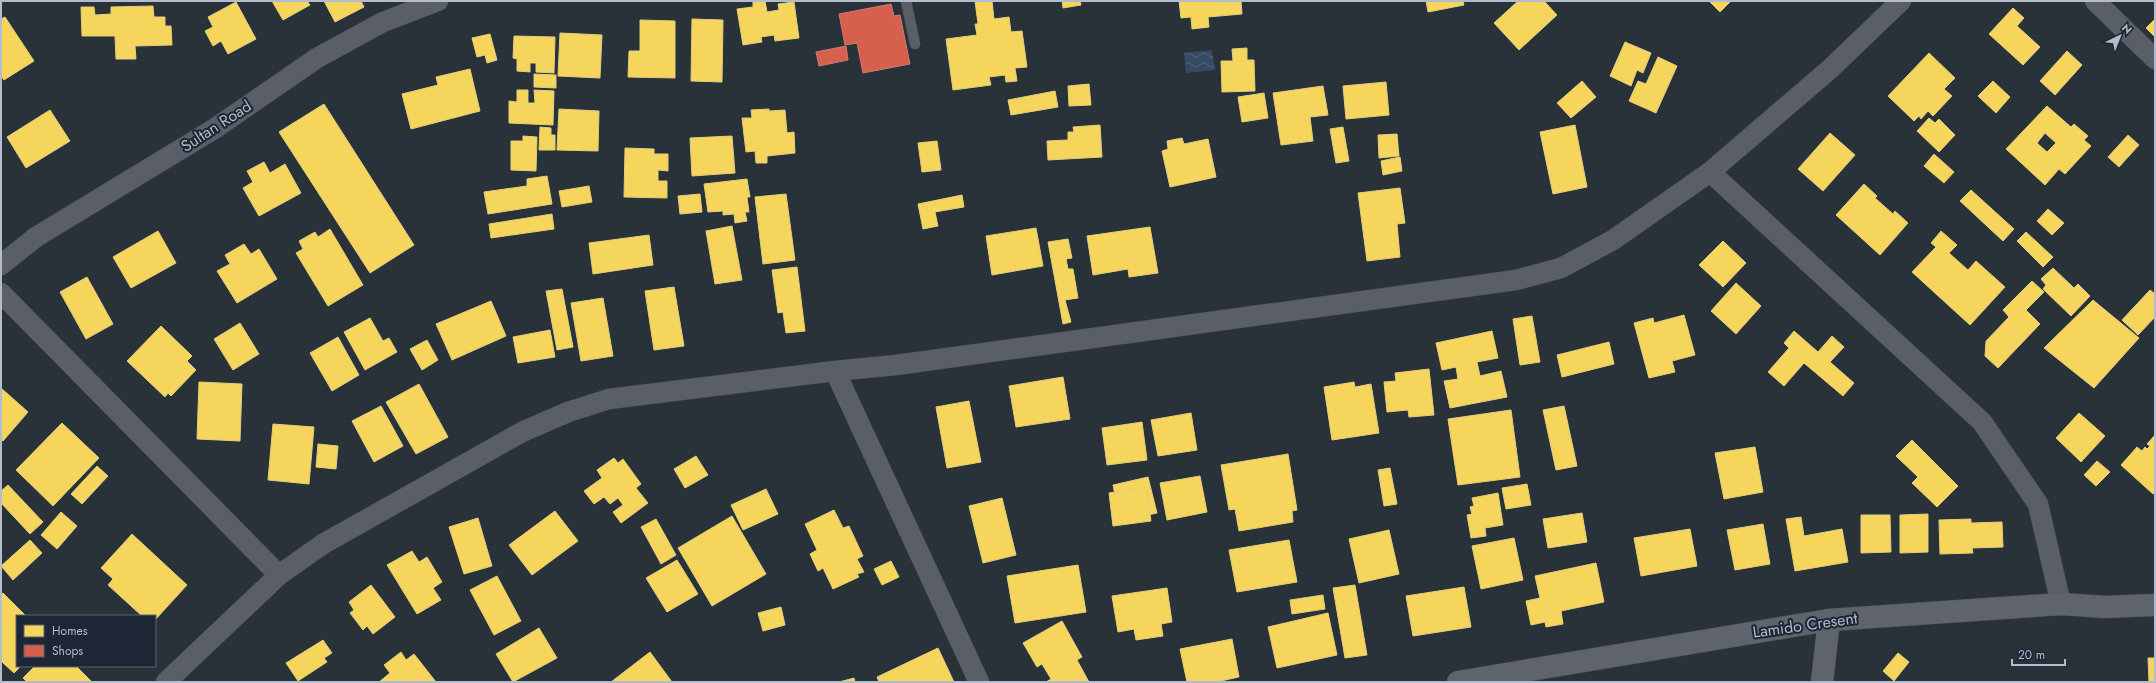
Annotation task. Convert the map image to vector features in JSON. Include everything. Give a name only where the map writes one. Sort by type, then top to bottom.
[{"type":"street","name":"Sultan Road","points":[[1,266],[36,237],[214,129],[317,58],[383,22],[438,1]]},
{"type":"street","points":[[166,682],[279,574],[323,544],[522,432],[568,412],[610,400],[834,371],[896,365],[1516,280],[1561,268],[1613,240],[1710,172],[1830,69],[1901,1]]},
{"type":"street","points":[[2095,1],[2155,59]]},
{"type":"street","points":[[1710,172],[1982,422],[2038,504],[2061,604]]},
{"type":"street","points":[[1,293],[279,574]]},
{"type":"street","points":[[834,371],[979,682]]},
{"type":"street","name":"Lamido Cresent","points":[[1458,682],[1829,620],[2061,604],[2105,607],[2155,605]]},
{"type":"street","points":[[1822,682],[1829,620]]},
{"type":"lane","points":[[906,1],[915,44]]},
{"type":"water","points":[[1212,50],[1215,70],[1186,73],[1184,53]]},
{"type":"building: Homes","points":[[272,1],[307,1],[310,5],[283,20]]},
{"type":"building: Homes","points":[[324,1],[361,1],[364,7],[335,22]]},
{"type":"building: Homes","points":[[753,1],[765,1],[767,12],[779,10],[778,4],[794,2],[799,38],[775,41],[774,35],[761,37],[762,42],[743,45],[737,9],[753,7]]},
{"type":"building: Homes","points":[[975,1],[992,1],[994,19],[1009,17],[1011,32],[1022,31],[1027,67],[1015,68],[1017,81],[1006,82],[1005,75],[989,77],[991,85],[953,90],[946,39],[977,35],[975,24],[978,24]]},
{"type":"building: Homes","points":[[1062,1],[1080,1],[1081,5],[1063,8]]},
{"type":"building: Homes","points":[[1179,1],[1241,1],[1242,14],[1208,17],[1209,27],[1192,29],[1191,17],[1181,18]]},
{"type":"building: Homes","points":[[1426,1],[1463,1],[1464,5],[1428,12]]},
{"type":"building: Homes","points":[[1518,1],[1544,1],[1557,15],[1519,50],[1494,23]]},
{"type":"building: Homes","points":[[1709,1],[1731,1],[1720,12]]},
{"type":"building: Homes","points":[[236,2],[256,39],[228,54],[221,41],[213,46],[205,31],[213,27],[208,17]]},
{"type":"building: Homes","points":[[153,6],[154,17],[165,17],[165,26],[171,26],[172,45],[135,46],[136,59],[116,59],[115,36],[82,36],[81,7],[94,7],[95,15],[111,14],[111,7]]},
{"type":"building: Homes","points":[[2013,8],[2024,18],[2017,26],[2040,47],[2023,65],[1989,34]]},
{"type":"building: Homes","points":[[5,17],[34,61],[4,80],[1,76],[1,19]]},
{"type":"building: Homes","points":[[692,19],[723,20],[722,82],[691,81]]},
{"type":"building: Homes","points":[[2155,19],[2155,37],[2146,28]]},
{"type":"building: Homes","points":[[640,20],[675,21],[675,78],[628,77],[629,51],[640,51]]},
{"type":"building: Homes","points":[[560,33],[602,35],[600,78],[558,76]]},
{"type":"building: Homes","points":[[490,34],[497,60],[487,63],[485,55],[477,57],[472,38]]},
{"type":"building: Homes","points":[[514,36],[555,37],[554,73],[536,72],[536,63],[530,63],[530,72],[517,71],[517,59],[513,58]]},
{"type":"building: Homes","points":[[1625,42],[1651,53],[1643,73],[1637,70],[1631,86],[1610,76]]},
{"type":"building: Homes","points":[[1247,48],[1247,60],[1254,60],[1255,91],[1222,92],[1221,61],[1233,61],[1232,49]]},
{"type":"building: Homes","points":[[2067,51],[2082,65],[2055,95],[2040,81]]},
{"type":"building: Homes","points":[[1929,53],[1955,78],[1944,89],[1952,96],[1933,116],[1928,111],[1921,119],[1919,116],[1914,121],[1888,96]]},
{"type":"building: Homes","points":[[1658,57],[1677,66],[1656,113],[1629,101],[1638,81],[1646,84]]},
{"type":"building: Homes","points":[[470,69],[480,111],[411,129],[402,94],[438,85],[436,77]]},
{"type":"building: Homes","points":[[534,74],[556,75],[556,88],[534,87]]},
{"type":"building: Homes","points":[[1582,81],[1596,97],[1571,118],[1557,103]]},
{"type":"building: Homes","points":[[1993,81],[2010,97],[1996,113],[1978,96]]},
{"type":"building: Homes","points":[[1386,82],[1389,115],[1346,119],[1343,86]]},
{"type":"building: Homes","points":[[1089,84],[1091,105],[1069,106],[1068,86]]},
{"type":"building: Homes","points":[[1323,86],[1328,115],[1310,117],[1313,141],[1281,145],[1273,93]]},
{"type":"building: Homes","points":[[517,90],[528,90],[528,103],[535,103],[534,90],[554,91],[553,125],[509,123],[509,101],[517,102]]},
{"type":"building: Homes","points":[[1055,91],[1058,107],[1011,115],[1008,100]]},
{"type":"building: Homes","points":[[1264,93],[1268,118],[1242,122],[1238,97]]},
{"type":"building: Homes","points":[[324,104],[414,245],[370,273],[279,132]]},
{"type":"building: Homes","points":[[2047,106],[2071,127],[2074,124],[2088,136],[2084,140],[2091,146],[2065,174],[2059,169],[2045,185],[2006,149]],"holes":[[[2045,133],[2056,143],[2047,152],[2037,143]]]},
{"type":"building: Homes","points":[[559,109],[599,111],[598,151],[557,150]]},
{"type":"building: Homes","points":[[769,109],[769,111],[785,110],[787,133],[794,132],[795,153],[767,156],[767,163],[756,163],[755,151],[746,152],[742,118],[752,118],[751,110]]},
{"type":"building: Homes","points":[[50,110],[70,141],[26,168],[7,137]]},
{"type":"building: Homes","points":[[1929,118],[1935,123],[1939,119],[1955,135],[1939,152],[1917,131]]},
{"type":"building: Homes","points":[[1100,125],[1102,157],[1048,160],[1047,141],[1068,140],[1068,132],[1074,132],[1073,127]]},
{"type":"building: Homes","points":[[1575,125],[1587,187],[1553,194],[1540,132]]},
{"type":"building: Homes","points":[[540,127],[551,128],[551,135],[555,135],[555,150],[539,150]]},
{"type":"building: Homes","points":[[1343,127],[1349,161],[1336,163],[1330,129]]},
{"type":"building: Homes","points":[[1830,133],[1855,155],[1823,191],[1798,169]]},
{"type":"building: Homes","points":[[1397,134],[1399,156],[1379,158],[1378,135]]},
{"type":"building: Homes","points":[[2128,135],[2139,145],[2119,167],[2108,157]]},
{"type":"building: Homes","points":[[523,136],[537,137],[536,171],[511,170],[511,141],[523,141]]},
{"type":"building: Homes","points":[[732,136],[735,173],[692,176],[690,138]]},
{"type":"building: Homes","points":[[1182,138],[1184,144],[1208,139],[1216,177],[1170,187],[1162,151],[1168,149],[1167,141]]},
{"type":"building: Homes","points":[[937,141],[941,170],[922,172],[918,143]]},
{"type":"building: Homes","points":[[625,148],[654,149],[654,154],[668,154],[668,171],[658,170],[658,181],[667,181],[667,198],[624,197]]},
{"type":"building: Homes","points":[[1934,154],[1954,172],[1944,183],[1924,166]]},
{"type":"building: Homes","points":[[1400,157],[1402,171],[1383,175],[1381,161]]},
{"type":"building: Homes","points":[[264,162],[270,173],[285,164],[301,193],[259,216],[243,188],[253,182],[247,171]]},
{"type":"building: Homes","points":[[547,176],[552,204],[488,214],[484,192],[527,186],[527,179]]},
{"type":"building: Homes","points":[[747,179],[750,197],[747,197],[749,212],[745,212],[747,221],[735,223],[734,214],[723,215],[723,211],[708,212],[704,184]]},
{"type":"building: Homes","points":[[1864,184],[1877,196],[1875,198],[1893,214],[1895,211],[1908,223],[1880,255],[1836,215]]},
{"type":"building: Homes","points":[[589,186],[592,202],[562,207],[559,191]]},
{"type":"building: Homes","points":[[1400,188],[1405,223],[1397,224],[1400,257],[1367,261],[1358,193]]},
{"type":"building: Homes","points":[[1971,190],[2014,229],[2003,241],[1960,201]]},
{"type":"building: Homes","points":[[700,194],[702,212],[680,214],[678,196]]},
{"type":"building: Homes","points":[[786,194],[795,260],[763,264],[755,197]]},
{"type":"building: Homes","points":[[962,195],[964,207],[935,212],[938,226],[923,229],[918,204]]},
{"type":"building: Homes","points":[[2048,209],[2064,223],[2052,235],[2037,221]]},
{"type":"building: Homes","points":[[552,214],[554,229],[491,238],[489,224]]},
{"type":"building: Homes","points":[[732,226],[742,280],[715,284],[706,231]]},
{"type":"building: Homes","points":[[1150,227],[1158,273],[1129,277],[1128,269],[1093,275],[1087,236]]},
{"type":"building: Homes","points":[[1036,228],[1043,266],[992,275],[986,236]]},
{"type":"building: Homes","points":[[330,229],[363,285],[328,306],[296,253],[303,249],[299,241],[315,232],[318,237]]},
{"type":"building: Homes","points":[[158,231],[176,263],[131,288],[113,257]]},
{"type":"building: Homes","points":[[1941,231],[1957,245],[1949,253],[1968,270],[1976,261],[2005,287],[1970,325],[1912,272],[1936,247],[1931,243]]},
{"type":"building: Homes","points":[[2026,232],[2053,257],[2043,267],[2017,241]]},
{"type":"building: Homes","points":[[649,235],[653,265],[593,274],[589,243]]},
{"type":"building: Homes","points":[[1068,239],[1072,258],[1066,259],[1068,269],[1073,269],[1078,298],[1065,300],[1071,322],[1063,324],[1048,242]]},
{"type":"building: Homes","points":[[1723,241],[1746,263],[1723,287],[1699,265]]},
{"type":"building: Homes","points":[[244,244],[251,254],[259,249],[277,279],[237,303],[217,271],[230,264],[225,255]]},
{"type":"building: Homes","points":[[797,267],[805,331],[786,333],[783,312],[778,313],[772,270]]},
{"type":"building: Homes","points":[[2053,268],[2074,288],[2078,284],[2090,296],[2071,316],[2043,289],[2046,285],[2041,279]]},
{"type":"building: Homes","points":[[87,277],[113,324],[86,339],[60,292]]},
{"type":"building: Homes","points":[[2032,281],[2044,292],[2026,310],[2040,324],[1998,368],[1985,356],[1986,341],[2009,317],[2003,310]]},
{"type":"building: Homes","points":[[1736,283],[1761,306],[1736,334],[1711,311]]},
{"type":"building: Homes","points":[[674,287],[684,346],[654,350],[645,291]]},
{"type":"building: Homes","points":[[562,289],[573,347],[557,350],[546,291]]},
{"type":"building: Homes","points":[[2150,290],[2155,294],[2155,317],[2138,335],[2122,320]]},
{"type":"building: Homes","points":[[603,298],[613,356],[581,361],[571,303]]},
{"type":"building: Homes","points":[[2093,300],[2139,338],[2094,388],[2044,348]]},
{"type":"building: Homes","points":[[491,301],[506,336],[452,360],[436,324]]},
{"type":"building: Homes","points":[[1684,315],[1695,355],[1672,361],[1675,372],[1649,378],[1634,323],[1653,318],[1654,323]]},
{"type":"building: Homes","points":[[1532,316],[1540,362],[1520,365],[1513,319]]},
{"type":"building: Homes","points":[[370,318],[383,341],[389,338],[397,352],[365,370],[344,332]]},
{"type":"building: Homes","points":[[240,323],[259,354],[233,370],[214,339]]},
{"type":"building: Homes","points":[[161,326],[192,356],[187,361],[196,370],[171,396],[168,393],[165,397],[127,361]]},
{"type":"building: Homes","points":[[550,330],[555,357],[518,363],[513,337]]},
{"type":"building: Homes","points":[[1492,331],[1498,358],[1477,362],[1480,376],[1501,371],[1507,397],[1450,408],[1444,381],[1458,379],[1456,367],[1442,370],[1436,343]]},
{"type":"building: Homes","points":[[1794,331],[1818,352],[1832,336],[1844,347],[1830,362],[1854,383],[1843,396],[1804,363],[1784,386],[1768,372],[1789,348],[1784,343]]},
{"type":"building: Homes","points":[[338,337],[359,375],[332,391],[310,353]]},
{"type":"building: Homes","points":[[427,340],[438,360],[422,370],[410,349]]},
{"type":"building: Homes","points":[[1609,342],[1614,364],[1562,377],[1557,355]]},
{"type":"building: Homes","points":[[1429,369],[1434,415],[1409,417],[1408,410],[1387,412],[1384,382],[1396,381],[1395,373]]},
{"type":"building: Homes","points":[[1063,377],[1070,419],[1016,427],[1009,386]]},
{"type":"building: Homes","points":[[199,382],[242,384],[240,441],[197,439]]},
{"type":"building: Homes","points":[[1354,382],[1355,387],[1371,384],[1379,433],[1332,440],[1324,387]]},
{"type":"building: Homes","points":[[419,384],[448,437],[416,454],[386,402]]},
{"type":"building: Homes","points":[[1,388],[28,412],[3,441],[1,439]]},
{"type":"building: Homes","points":[[969,401],[981,462],[947,468],[936,407]]},
{"type":"building: Homes","points":[[381,406],[403,446],[374,462],[352,421]]},
{"type":"building: Homes","points":[[1564,406],[1577,466],[1556,470],[1543,410]]},
{"type":"building: Homes","points":[[1511,410],[1520,477],[1458,485],[1448,419]]},
{"type":"building: Homes","points":[[1191,413],[1197,450],[1158,456],[1151,420]]},
{"type":"building: Homes","points":[[2079,413],[2105,436],[2081,462],[2056,438]]},
{"type":"building: Homes","points":[[1142,422],[1147,460],[1107,465],[1102,428]]},
{"type":"building: Homes","points":[[62,423],[99,458],[53,506],[16,470]]},
{"type":"building: Homes","points":[[273,424],[314,427],[309,484],[268,480]]},
{"type":"building: Homes","points":[[2155,435],[2155,492],[2153,494],[2121,465],[2137,447],[2142,451],[2145,447],[2147,449],[2150,446],[2147,444]]},
{"type":"building: Homes","points":[[1912,440],[1958,486],[1937,507],[1912,483],[1918,477],[1896,456]]},
{"type":"building: Homes","points":[[318,444],[338,446],[336,469],[316,467]]},
{"type":"building: Homes","points":[[1755,447],[1763,492],[1724,499],[1715,453]]},
{"type":"building: Homes","points":[[1288,454],[1297,510],[1292,511],[1293,522],[1239,531],[1235,509],[1229,510],[1221,465]]},
{"type":"building: Homes","points":[[696,456],[708,475],[685,488],[674,469]]},
{"type":"building: Homes","points":[[614,458],[618,463],[623,459],[641,484],[636,488],[648,503],[621,523],[613,512],[623,505],[618,498],[610,504],[604,497],[594,504],[584,491],[602,478],[597,470]]},
{"type":"building: Homes","points":[[2097,461],[2110,472],[2096,486],[2084,475]]},
{"type":"building: Homes","points":[[97,466],[108,476],[82,504],[71,494]]},
{"type":"building: Homes","points":[[1390,468],[1397,504],[1384,506],[1378,470]]},
{"type":"building: Homes","points":[[1200,476],[1207,512],[1167,520],[1160,483]]},
{"type":"building: Homes","points":[[1148,477],[1157,513],[1120,521],[1113,485]]},
{"type":"building: Homes","points":[[1527,484],[1531,505],[1506,509],[1502,488]]},
{"type":"building: Homes","points":[[8,485],[43,522],[30,534],[1,503],[1,491]]},
{"type":"building: Homes","points":[[1146,487],[1151,521],[1113,526],[1109,493]]},
{"type":"building: Homes","points":[[766,489],[778,514],[743,530],[731,505]]},
{"type":"building: Homes","points":[[1498,493],[1503,525],[1485,528],[1486,536],[1471,538],[1467,515],[1472,514],[1470,507],[1474,506],[1472,498]]},
{"type":"building: Homes","points":[[1002,498],[1016,555],[983,563],[969,506]]},
{"type":"building: Homes","points":[[834,510],[843,528],[849,526],[863,556],[857,559],[864,572],[857,574],[859,577],[833,589],[823,568],[818,571],[810,554],[817,550],[805,524]]},
{"type":"building: Homes","points":[[555,511],[578,541],[532,575],[509,545]]},
{"type":"building: Homes","points":[[61,512],[77,526],[57,549],[41,535]]},
{"type":"building: Homes","points":[[1582,513],[1587,542],[1548,548],[1543,519]]},
{"type":"building: Homes","points":[[1928,514],[1928,552],[1900,553],[1900,515]]},
{"type":"building: Homes","points":[[1861,515],[1890,515],[1891,552],[1861,553]]},
{"type":"building: Homes","points":[[732,516],[766,574],[712,606],[678,548]]},
{"type":"building: Homes","points":[[1801,517],[1804,536],[1842,529],[1848,562],[1795,571],[1786,519]]},
{"type":"building: Homes","points":[[478,518],[492,566],[464,574],[449,527]]},
{"type":"building: Homes","points":[[656,519],[676,555],[661,564],[641,527]]},
{"type":"building: Homes","points":[[1971,519],[1971,523],[2002,522],[2003,547],[1972,548],[1973,553],[1940,554],[1939,520]]},
{"type":"building: Homes","points":[[1763,524],[1770,564],[1735,570],[1727,530]]},
{"type":"building: Homes","points":[[1690,529],[1697,566],[1641,576],[1634,538]]},
{"type":"building: Homes","points":[[1389,530],[1399,574],[1359,583],[1349,539]]},
{"type":"building: Homes","points":[[132,534],[187,585],[156,619],[156,615],[141,615],[108,585],[113,579],[101,568]]},
{"type":"building: Homes","points":[[1514,538],[1523,580],[1481,589],[1472,546]]},
{"type":"building: Homes","points":[[30,540],[42,553],[13,580],[1,566]]},
{"type":"building: Homes","points":[[1289,540],[1297,582],[1237,592],[1229,550]]},
{"type":"building: Homes","points":[[412,551],[419,562],[427,557],[442,582],[433,588],[441,600],[417,614],[387,565]]},
{"type":"building: Homes","points":[[677,560],[698,594],[667,612],[646,578]]},
{"type":"building: Homes","points":[[891,561],[899,577],[882,585],[874,569]]},
{"type":"building: Homes","points":[[1596,563],[1604,602],[1561,611],[1563,624],[1546,627],[1545,622],[1531,625],[1526,601],[1540,598],[1535,576]]},
{"type":"building: Homes","points":[[1078,565],[1086,612],[1015,623],[1007,576]]},
{"type":"building: Homes","points":[[497,576],[521,621],[494,635],[470,590]]},
{"type":"building: Homes","points":[[371,585],[395,617],[373,634],[367,626],[363,630],[350,613],[354,610],[349,602]]},
{"type":"building: Homes","points":[[1355,585],[1367,655],[1345,658],[1333,588]]},
{"type":"building: Homes","points":[[1464,587],[1471,627],[1413,636],[1406,596]]},
{"type":"building: Homes","points":[[1167,588],[1172,622],[1161,624],[1163,636],[1136,640],[1134,629],[1118,632],[1112,596]]},
{"type":"building: Homes","points":[[3,593],[25,615],[16,615],[16,667],[20,667],[14,673],[1,661],[1,595]]},
{"type":"building: Homes","points":[[1323,595],[1325,609],[1292,614],[1290,600]]},
{"type":"building: Homes","points":[[781,607],[785,625],[763,631],[758,613]]},
{"type":"building: Homes","points":[[1328,613],[1337,655],[1277,668],[1268,627]]},
{"type":"building: Homes","points":[[1062,621],[1082,657],[1077,660],[1089,682],[1046,682],[1051,679],[1042,664],[1037,667],[1023,643]]},
{"type":"building: Homes","points":[[539,628],[557,658],[513,682],[496,654]]},
{"type":"building: Homes","points":[[1232,639],[1239,677],[1216,682],[1187,682],[1180,649]]},
{"type":"building: Homes","points":[[323,640],[332,653],[324,658],[327,662],[298,681],[286,663]]},
{"type":"building: Homes","points":[[938,648],[954,682],[879,682],[877,677]]},
{"type":"building: Homes","points":[[401,652],[406,660],[414,654],[436,682],[379,682],[390,673],[384,665]]},
{"type":"building: Homes","points":[[650,652],[672,682],[611,682]]},
{"type":"building: Homes","points":[[1898,653],[1909,662],[1894,681],[1883,671]]},
{"type":"building: Homes","points":[[2148,658],[2155,658],[2155,682],[2149,682]]},
{"type":"building: Homes","points":[[34,667],[77,667],[92,682],[27,682],[23,678]]},
{"type":"building: Homes","points":[[854,678],[855,682],[839,682]]},
{"type":"building: Shops","points":[[891,4],[894,16],[900,15],[910,64],[863,73],[857,43],[845,45],[839,14]]},
{"type":"building: Shops","points":[[846,46],[848,60],[819,66],[816,52]]}]
